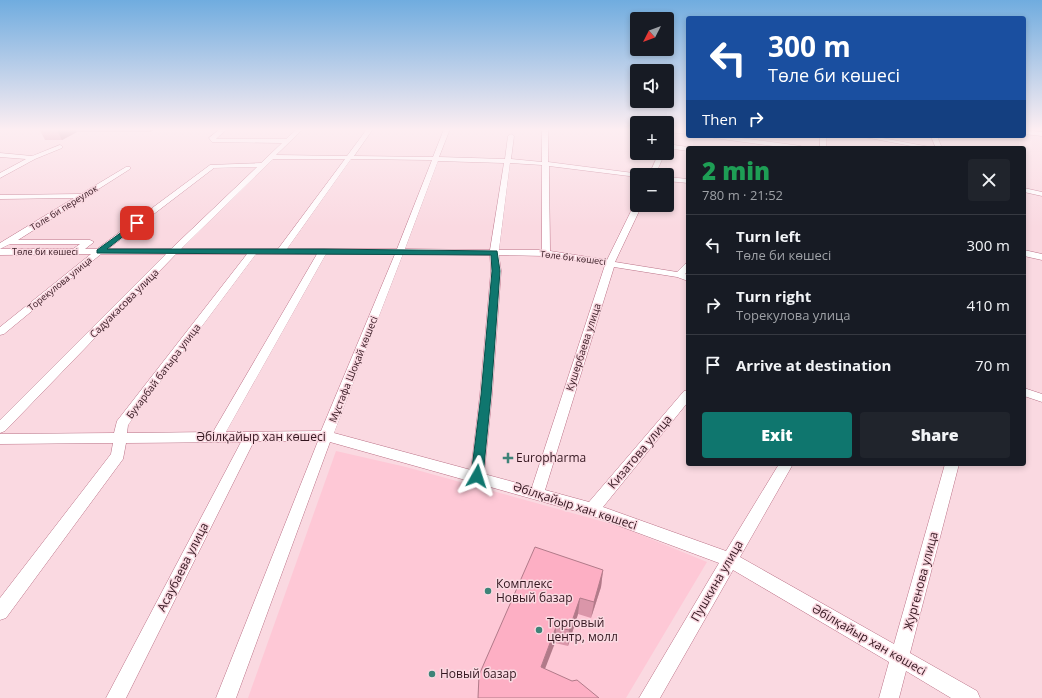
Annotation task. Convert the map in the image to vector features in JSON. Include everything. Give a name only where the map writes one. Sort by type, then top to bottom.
[{"type":"street","points":[[0,176],[26,162]]},
{"type":"street","name":"Садуакасова улица","points":[[0,428],[181,244],[267,162]]},
{"type":"street","points":[[281,251],[346,162]]},
{"type":"street","name":"Мұстафа Шоқай көшесі","points":[[226,698],[326,436],[435,162]]},
{"type":"street","points":[[477,476],[486,395],[496,271],[494,252],[507,162]]},
{"type":"street","points":[[514,162],[630,174]]},
{"type":"street","points":[[544,164],[546,253]]},
{"type":"street","name":"Торекулова улица","points":[[0,332],[100,251],[212,166],[264,165]]},
{"type":"street","name":"Толе би переулок","points":[[0,247],[128,168]]},
{"type":"street","points":[[674,180],[686,182]]},
{"type":"street","points":[[1026,189],[1042,194]]},
{"type":"street","points":[[0,197],[83,196]]},
{"type":"street","name":"Кушербаева улица","points":[[537,493],[610,263],[635,212]]},
{"type":"street","points":[[8,242],[90,242],[76,252]]},
{"type":"street","points":[[29,252],[43,242]]},
{"type":"street","points":[[50,252],[62,242]]},
{"type":"street","name":"Бухарбай батыра улица","points":[[0,612],[118,455],[122,424],[254,251]]},
{"type":"street","points":[[217,437],[324,251]]},
{"type":"street","name":"Төле би көшесі","points":[[0,252],[324,251],[546,253],[686,277]]},
{"type":"street","points":[[1026,253],[1042,257]]},
{"type":"street","points":[[679,275],[686,268]]},
{"type":"street","points":[[1026,393],[1042,398]]},
{"type":"street","name":"Кизатова улица","points":[[592,509],[686,396]]},
{"type":"street","name":"Әбілқайыр хан көшесі","points":[[0,439],[326,436],[477,476],[592,509],[729,559],[970,698]]},
{"type":"street","name":"Асаубаева улица","points":[[116,698],[250,437]]},
{"type":"street","name":"Пушкина улица","points":[[649,698],[785,466]]},
{"type":"street","name":"Жургенова улица","points":[[889,698],[951,466]]},
{"type":"shaded area","name":"Комплекс Новый базар","points":[[336,451],[406,467],[619,526],[707,562],[626,698],[248,698]]},
{"type":"building","name":"Торговый центр, молл","points":[[535,547],[603,570],[594,602],[580,598],[569,630],[556,627],[541,667],[572,681],[577,680],[599,698],[478,698],[479,675]]},
{"type":"place","name":"Europharma","points":[[508,458]]},
{"type":"place","name":"Комплекс Новый базар","points":[[488,591]]},
{"type":"place","name":"Торговый центр, молл","points":[[539,630]]},
{"type":"place","name":"Новый базар","points":[[432,674]]},
{"type":"route","points":[[137,223],[100,251],[494,252],[496,271],[486,395],[477,476]]}]
